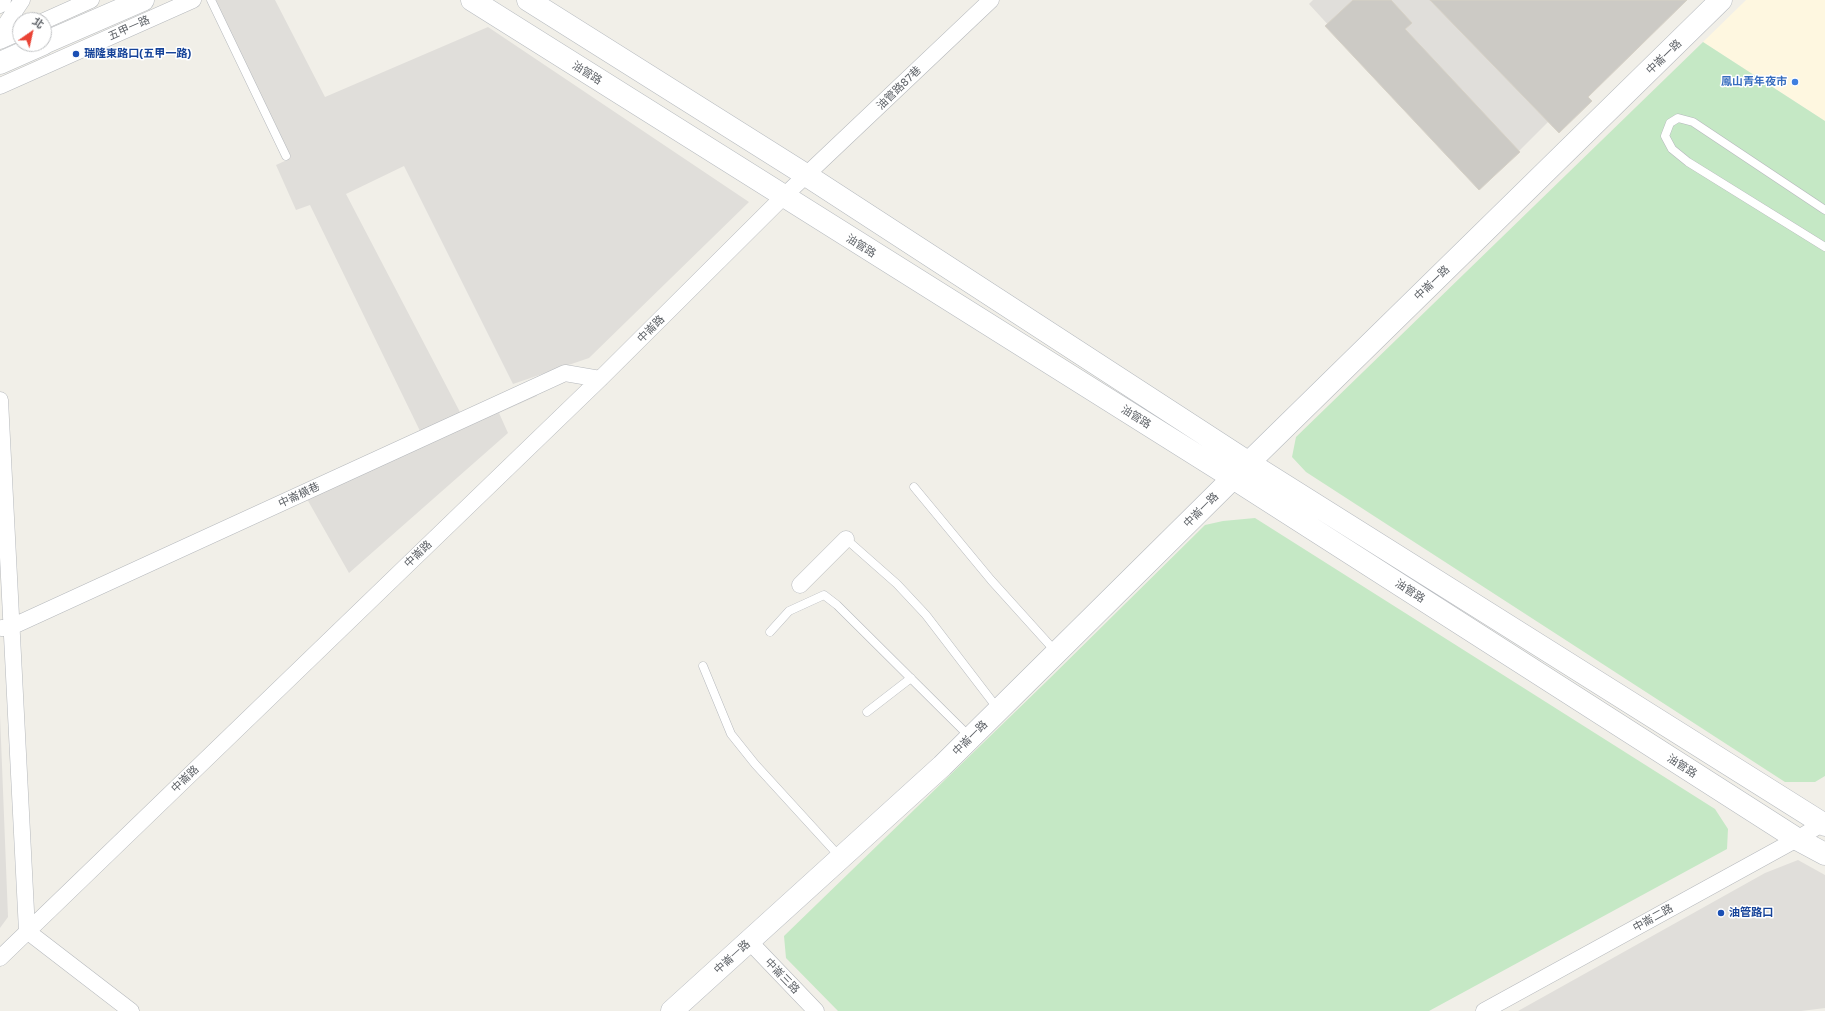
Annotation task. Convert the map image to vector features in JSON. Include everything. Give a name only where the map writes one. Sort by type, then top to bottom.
[{"type":"street","points":[[0,4],[3,0]]},
{"type":"street","points":[[0,29],[6,24],[22,0]]},
{"type":"street","points":[[52,17],[91,0]]},
{"type":"street","name":"五甲一路","points":[[52,40],[143,0]]},
{"type":"street","name":"五甲一路","points":[[0,86],[193,0]]},
{"type":"street","name":"油管路","points":[[472,0],[783,197],[1233,478],[1797,839],[1825,854]]},
{"type":"street","name":"油管路","points":[[528,0],[806,175],[1249,463],[1824,824]]},
{"type":"street","name":"油管路87巷","points":[[806,175],[991,0]]},
{"type":"street","name":"中崙一路","points":[[672,1011],[942,766],[1233,478],[1721,0]]},
{"type":"street","points":[[0,41],[12,36]]},
{"type":"street","name":"五甲一路","points":[[0,63],[25,52]]},
{"type":"street","name":"中崙路","points":[[0,958],[27,930],[600,379],[806,175]]},
{"type":"street","name":"中崙橫巷","points":[[5,628],[565,373],[600,379]]},
{"type":"street","points":[[0,400],[5,628],[27,930],[131,1011]]},
{"type":"street","points":[[800,585],[846,539]]},
{"type":"street","name":"中崙二路","points":[[1484,1011],[1824,824]]},
{"type":"street","name":"中崙三路","points":[[749,941],[816,1011]]},
{"type":"lane","points":[[211,0],[286,156]]},
{"type":"lane","points":[[1825,210],[1693,122],[1678,118],[1670,123],[1665,136],[1672,148],[1688,162],[1825,247]]},
{"type":"lane","points":[[914,487],[991,580],[1057,652]]},
{"type":"lane","points":[[846,539],[897,584],[926,615],[998,710]]},
{"type":"lane","points":[[770,632],[789,611],[824,595],[837,605],[971,737]]},
{"type":"lane","points":[[703,666],[731,734],[755,764],[841,857]]},
{"type":"lane","points":[[867,712],[912,678]]},
{"type":"shaded area","points":[[207,0],[275,0],[325,97],[488,27],[749,202],[589,358],[513,384],[404,166],[346,194],[461,414],[531,382],[537,396],[499,413],[508,433],[349,573],[303,492],[420,431],[310,205],[296,210],[276,165],[287,160]]},
{"type":"shaded area","points":[[1313,0],[1670,0],[1480,190],[1309,4]]},
{"type":"shaded area","name":"鳳山青年夜市","points":[[1746,0],[1825,0],[1825,121],[1703,42]]},
{"type":"shaded area","points":[[0,715],[8,917],[0,928]]},
{"type":"shaded area","points":[[1798,860],[1825,875],[1825,1008],[1801,1011],[1518,1011],[1765,873]]},
{"type":"green space","points":[[1703,42],[1825,121],[1825,776],[1815,782],[1785,782],[1306,472],[1292,457],[1296,437]]},
{"type":"green space","points":[[1255,518],[1715,809],[1728,829],[1727,849],[1429,1011],[838,1011],[786,958],[784,936],[1049,679],[1205,525],[1223,521]]},
{"type":"building","points":[[1353,0],[1391,0],[1412,23],[1405,29],[1520,152],[1479,190],[1325,26]]},
{"type":"building","points":[[1430,0],[1687,0],[1588,97],[1592,101],[1559,133]]},
{"type":"place","name":"瑞隆東路口(五甲一路)","points":[[76,54]]},
{"type":"place","name":"鳳山青年夜市","points":[[1795,82]]},
{"type":"place","name":"油管路口","points":[[1721,913]]}]
